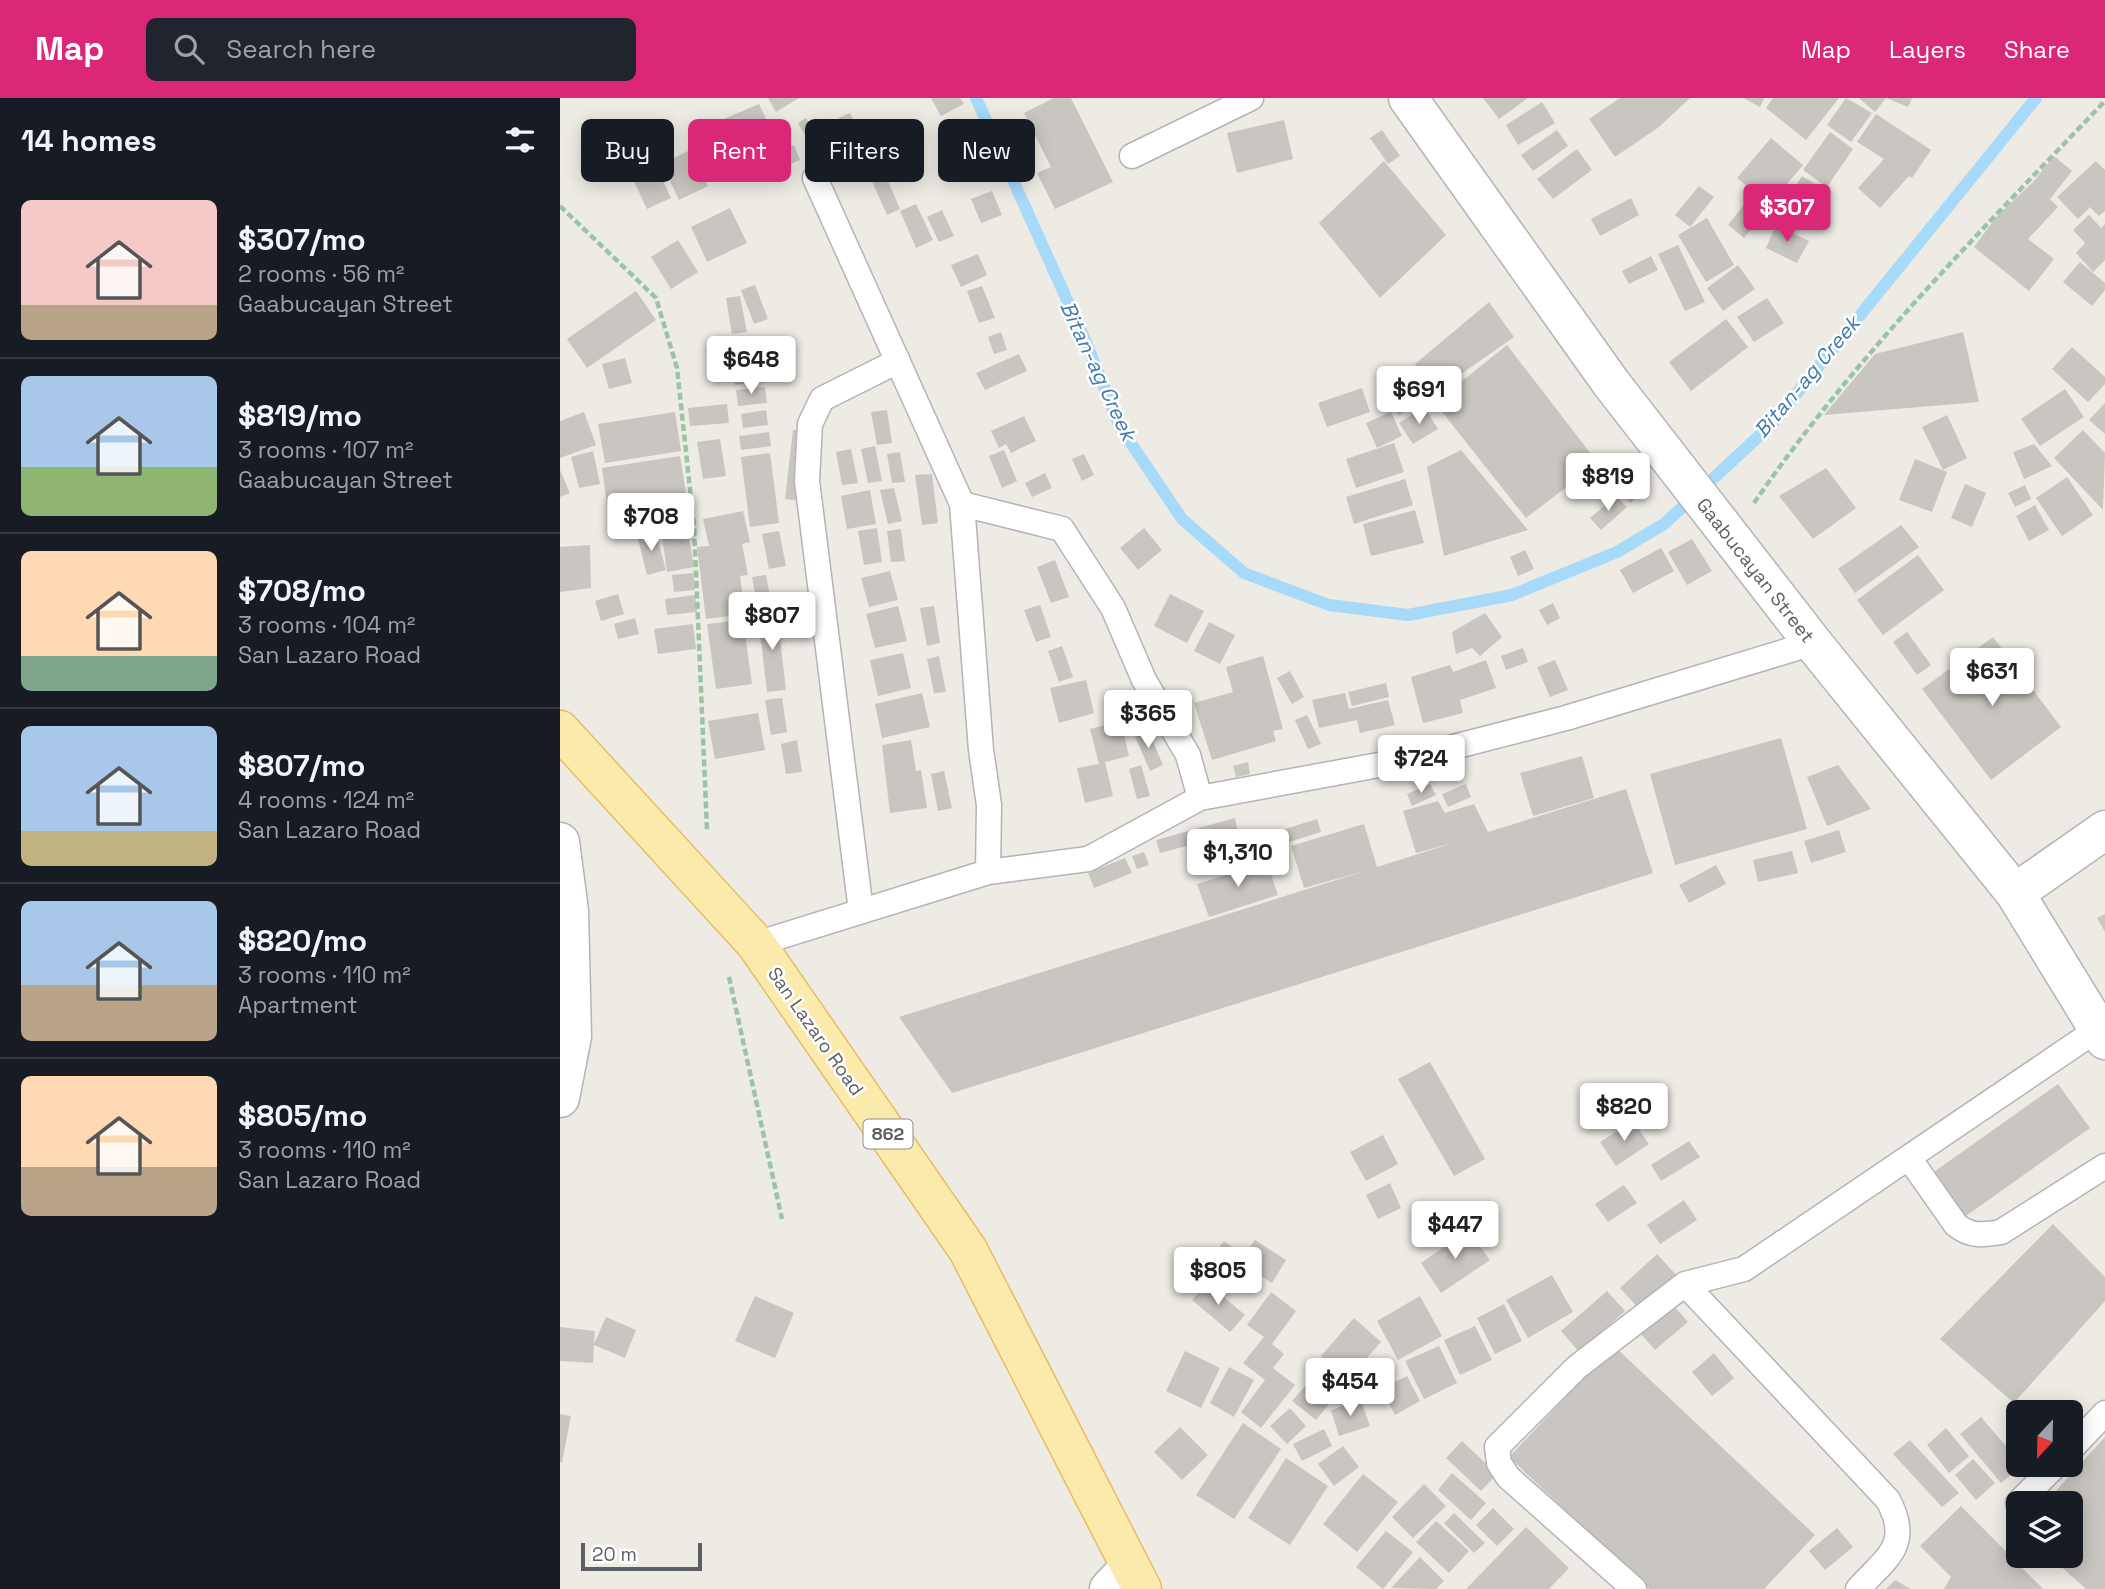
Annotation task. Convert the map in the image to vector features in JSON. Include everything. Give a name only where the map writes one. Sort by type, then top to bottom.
[{"type":"main road","name":"San Lazaro Road","points":[[560,730],[756,944],[968,1250],[1127,1582]]},
{"type":"street","name":"Gaabucayan Street","points":[[1408,98],[1611,383],[1813,643],[2015,893],[2102,1035]]},
{"type":"street","points":[[2015,893],[2105,830]]},
{"type":"street","points":[[560,842],[569,911],[572,1036],[560,1098]]},
{"type":"lane","points":[[1132,156],[1251,98]]},
{"type":"lane","points":[[817,182],[962,504],[981,750],[989,805],[988,872]]},
{"type":"lane","points":[[861,912],[807,481],[810,424],[822,399],[898,361]]},
{"type":"lane","points":[[962,504],[1062,529],[1113,608],[1144,680],[1188,755],[1200,798]]},
{"type":"lane","points":[[756,944],[988,872],[1088,859],[1200,798],[1395,762],[1566,718],[1813,643]]},
{"type":"lane","points":[[1634,1589],[1508,1477],[1499,1463],[1497,1447],[1577,1367],[1685,1284],[1744,1269],[1909,1158],[2102,1035]]},
{"type":"lane","points":[[1909,1158],[1956,1225],[1966,1233],[1983,1236],[2001,1231],[2105,1166]]},
{"type":"lane","points":[[1685,1284],[1888,1500],[1899,1522],[1897,1546],[1858,1589]]},
{"type":"lane","points":[[2083,1436],[2105,1413]]},
{"type":"lane","points":[[2031,1491],[2044,1477]]},
{"type":"path","points":[[1728,532],[1797,440],[1936,278],[2105,101]]},
{"type":"path","points":[[560,206],[656,298],[677,368],[694,526],[710,892]]},
{"type":"path","points":[[728,974],[782,1219]]},
{"type":"building","points":[[768,98],[799,98],[776,112]]},
{"type":"building","points":[[931,98],[960,98],[964,104],[941,116]]},
{"type":"building","points":[[1054,98],[1071,98],[1113,182],[1055,209],[1037,173],[1051,167],[1035,135],[1035,119],[1027,119],[1024,113]]},
{"type":"building","points":[[1483,98],[1528,98],[1499,119]]},
{"type":"building","points":[[1620,98],[1690,98],[1659,127],[1615,157],[1589,119]]},
{"type":"building","points":[[1743,98],[1764,98],[1760,107]]},
{"type":"building","points":[[1773,98],[1839,98],[1806,140],[1766,108]]},
{"type":"building","points":[[1846,98],[1872,113],[1851,142],[1827,125]]},
{"type":"building","points":[[1859,98],[1886,98],[1875,112]]},
{"type":"building","points":[[1886,98],[1912,98],[1908,107]]},
{"type":"building","points":[[1542,102],[1555,123],[1518,145],[1506,125]]},
{"type":"building","points":[[759,104],[766,119],[724,119]]},
{"type":"building","points":[[850,113],[853,119],[838,119]]},
{"type":"building","points":[[1876,114],[1931,150],[1912,178],[1909,176],[1880,208],[1858,188],[1884,159],[1857,142]]},
{"type":"building","points":[[806,118],[805,135],[798,123]]},
{"type":"building","points":[[1284,120],[1293,159],[1237,173],[1227,133]]},
{"type":"building","points":[[1382,130],[1400,156],[1388,164],[1370,138]]},
{"type":"building","points":[[1557,130],[1568,146],[1533,171],[1521,155]]},
{"type":"building","points":[[1830,132],[1853,149],[1827,187],[1803,170]]},
{"type":"building","points":[[1771,138],[1803,165],[1769,205],[1737,178]]},
{"type":"building","points":[[794,145],[800,160],[791,164],[791,146]]},
{"type":"building","points":[[1577,149],[1592,170],[1553,199],[1537,179]]},
{"type":"building","points":[[688,151],[688,182],[706,182],[708,186],[679,200],[670,182],[674,182],[674,158]]},
{"type":"building","points":[[2054,156],[2072,171],[2050,199],[2058,207],[2028,239],[2054,259],[2029,291],[1974,247],[1997,216],[2033,182]]},
{"type":"building","points":[[1384,161],[1446,235],[1380,298],[1319,223]]},
{"type":"building","points":[[2096,161],[2105,170],[2105,211],[2099,216],[2090,207],[2078,219],[2057,197]]},
{"type":"building","points":[[1802,176],[1826,191],[1803,225],[1780,210]]},
{"type":"building","points":[[634,182],[664,182],[671,198],[647,209]]},
{"type":"building","points":[[872,182],[888,182],[900,209],[887,215]]},
{"type":"building","points":[[1699,186],[1714,197],[1690,227],[1675,215]]},
{"type":"building","points":[[992,191],[1002,215],[981,223],[971,199]]},
{"type":"building","points":[[1631,198],[1639,215],[1600,236],[1591,219]]},
{"type":"building","points":[[1747,201],[1763,215],[1744,238],[1728,225]]},
{"type":"building","points":[[916,204],[933,240],[916,248],[900,211]]},
{"type":"building","points":[[730,208],[747,243],[707,262],[691,227]]},
{"type":"building","points":[[942,210],[954,236],[939,242],[927,217]]},
{"type":"building","points":[[2089,215],[2101,228],[2105,224],[2105,260],[2093,272],[2076,253],[2085,243],[2073,230]]},
{"type":"building","points":[[1707,218],[1734,265],[1706,282],[1678,235]]},
{"type":"building","points":[[1776,225],[1809,241],[1797,263],[1766,248]]},
{"type":"building","points":[[678,240],[698,272],[671,289],[651,257]]},
{"type":"building","points":[[1678,245],[1705,302],[1685,311],[1658,254]]},
{"type":"building","points":[[978,254],[987,275],[961,287],[951,265]]},
{"type":"building","points":[[1651,256],[1658,270],[1629,284],[1622,271]]},
{"type":"building","points":[[2080,262],[2105,283],[2105,290],[2092,306],[2063,282]]},
{"type":"building","points":[[1738,265],[1755,289],[1723,311],[1707,288]]},
{"type":"building","points":[[755,285],[768,319],[754,324],[741,290]]},
{"type":"building","points":[[982,286],[995,318],[979,323],[967,291]]},
{"type":"building","points":[[636,291],[656,320],[587,368],[567,339]]},
{"type":"building","points":[[740,296],[747,332],[732,334],[726,298]]},
{"type":"building","points":[[1767,298],[1784,323],[1754,342],[1737,317]]},
{"type":"building","points":[[1489,302],[1514,337],[1434,393],[1415,364]]},
{"type":"building","points":[[1726,319],[1748,347],[1691,391],[1669,362]]},
{"type":"building","points":[[1001,332],[1007,350],[994,354],[988,337]]},
{"type":"building","points":[[1963,332],[1979,402],[1824,415],[1875,354]]},
{"type":"building","points":[[758,340],[762,358],[734,363],[729,345]]},
{"type":"building","points":[[1507,345],[1598,463],[1526,518],[1435,403]]},
{"type":"building","points":[[2072,347],[2105,377],[2105,384],[2088,402],[2052,369]]},
{"type":"building","points":[[1019,354],[1027,371],[985,390],[976,373]]},
{"type":"building","points":[[625,358],[632,383],[609,389],[602,364]]},
{"type":"building","points":[[777,363],[779,381],[735,385],[732,368]]},
{"type":"building","points":[[1409,378],[1423,398],[1399,415],[1385,395]]},
{"type":"building","points":[[765,387],[767,403],[738,406],[736,390]]},
{"type":"building","points":[[1362,388],[1370,412],[1327,427],[1318,403]]},
{"type":"building","points":[[2065,389],[2084,417],[2040,446],[2021,419]]},
{"type":"building","points":[[2105,403],[2105,434],[2089,420]]},
{"type":"building","points":[[727,404],[729,423],[690,426],[688,408]]},
{"type":"building","points":[[1424,407],[1438,429],[1413,444],[1399,423]]},
{"type":"building","points":[[766,410],[768,425],[743,428],[741,414]]},
{"type":"building","points":[[887,410],[892,443],[877,445],[871,412]]},
{"type":"building","points":[[584,412],[596,445],[560,458],[560,421]]},
{"type":"building","points":[[675,412],[681,451],[605,463],[598,424]]},
{"type":"building","points":[[1391,412],[1402,436],[1377,448],[1366,423]]},
{"type":"building","points":[[1947,415],[1967,458],[1943,470],[1922,427]]},
{"type":"building","points":[[1024,416],[1036,441],[1011,453],[1006,444],[999,448],[991,431]]},
{"type":"building","points":[[793,430],[808,432],[800,501],[785,499]]},
{"type":"building","points":[[2083,430],[2105,453],[2103,510],[2054,458]]},
{"type":"building","points":[[769,432],[771,446],[741,450],[739,436]]},
{"type":"building","points":[[720,439],[726,476],[703,479],[697,442]]},
{"type":"building","points":[[1394,443],[1404,472],[1356,488],[1346,459]]},
{"type":"building","points":[[2034,444],[2052,466],[2024,479],[2013,452]]},
{"type":"building","points":[[875,446],[882,481],[868,483],[861,449]]},
{"type":"building","points":[[851,449],[858,483],[842,485],[836,452]]},
{"type":"building","points":[[1004,450],[1017,481],[1002,488],[989,456]]},
{"type":"building","points":[[1461,450],[1528,530],[1444,556],[1427,467]]},
{"type":"building","points":[[593,451],[600,484],[579,488],[571,457]]},
{"type":"building","points":[[900,452],[905,482],[892,483],[887,454]]},
{"type":"building","points":[[770,453],[779,523],[750,527],[741,457]]},
{"type":"building","points":[[1084,454],[1094,475],[1082,481],[1072,459]]},
{"type":"building","points":[[680,456],[686,493],[607,505],[602,468]]},
{"type":"building","points":[[1915,459],[1947,472],[1932,512],[1899,500]]},
{"type":"building","points":[[1826,468],[1856,508],[1813,539],[1779,496]]},
{"type":"building","points":[[560,470],[570,493],[560,497]]},
{"type":"building","points":[[1045,473],[1052,488],[1032,497],[1025,483]]},
{"type":"building","points":[[932,474],[938,523],[922,525],[915,475]]},
{"type":"building","points":[[2067,477],[2093,515],[2062,536],[2036,498]]},
{"type":"building","points":[[1405,479],[1413,505],[1354,524],[1346,497]]},
{"type":"building","points":[[1632,480],[1644,488],[1631,503],[1615,490]]},
{"type":"building","points":[[1965,484],[1986,493],[1972,527],[1951,518]]},
{"type":"building","points":[[2025,485],[2031,499],[2015,507],[2008,493]]},
{"type":"building","points":[[894,488],[902,521],[888,524],[880,490]]},
{"type":"building","points":[[870,490],[876,524],[847,529],[841,496]]},
{"type":"building","points":[[1616,496],[1627,507],[1601,530],[1590,518]]},
{"type":"building","points":[[2035,505],[2049,530],[2029,541],[2016,516]]},
{"type":"building","points":[[1415,510],[1424,543],[1371,556],[1363,524]]},
{"type":"building","points":[[743,511],[750,542],[742,544],[748,575],[740,576],[745,614],[706,619],[697,547],[709,546],[703,519]]},
{"type":"building","points":[[687,525],[694,567],[667,572],[661,529]]},
{"type":"building","points":[[1901,525],[1919,547],[1855,593],[1838,569]]},
{"type":"building","points":[[877,528],[882,562],[864,565],[858,531]]},
{"type":"building","points":[[1144,528],[1162,550],[1138,570],[1120,548]]},
{"type":"building","points":[[901,529],[905,561],[891,562],[887,531]]},
{"type":"building","points":[[655,530],[666,570],[647,575],[637,535]]},
{"type":"building","points":[[779,531],[786,566],[769,569],[762,534]]},
{"type":"building","points":[[1692,539],[1712,571],[1687,585],[1668,552]]},
{"type":"building","points":[[590,545],[591,588],[560,592],[560,547]]},
{"type":"building","points":[[1661,548],[1674,571],[1633,593],[1620,570]]},
{"type":"building","points":[[1525,550],[1534,569],[1518,576],[1510,557]]},
{"type":"building","points":[[1918,555],[1944,590],[1883,635],[1857,600]]},
{"type":"building","points":[[1055,560],[1069,597],[1051,603],[1037,567]]},
{"type":"building","points":[[890,571],[898,600],[869,607],[861,578]]},
{"type":"building","points":[[693,573],[695,590],[674,592],[672,575]]},
{"type":"building","points":[[766,575],[772,607],[758,610],[752,577]]},
{"type":"building","points":[[618,594],[624,614],[601,621],[595,601]]},
{"type":"building","points":[[1170,594],[1204,611],[1187,643],[1154,626]]},
{"type":"building","points":[[695,595],[697,612],[667,615],[665,599]]},
{"type":"building","points":[[1553,603],[1560,618],[1547,625],[1539,610]]},
{"type":"building","points":[[1040,605],[1051,637],[1036,642],[1024,610]]},
{"type":"building","points":[[898,606],[907,641],[875,648],[866,614]]},
{"type":"building","points":[[934,606],[940,643],[927,646],[920,608]]},
{"type":"building","points":[[777,613],[786,690],[767,692],[758,615]]},
{"type":"building","points":[[1485,613],[1502,637],[1480,656],[1472,648],[1456,654],[1452,632]]},
{"type":"building","points":[[635,618],[639,634],[618,639],[614,624]]},
{"type":"building","points":[[743,620],[752,684],[716,689],[707,624]]},
{"type":"building","points":[[1209,622],[1235,635],[1220,664],[1194,651]]},
{"type":"building","points":[[693,624],[696,649],[658,654],[654,629]]},
{"type":"building","points":[[1907,632],[1931,665],[1917,675],[1893,642]]},
{"type":"building","points":[[1993,637],[2061,727],[1991,780],[1922,689]]},
{"type":"building","points":[[1062,646],[1073,677],[1059,682],[1048,651]]},
{"type":"building","points":[[1523,648],[1528,662],[1506,670],[1501,656]]},
{"type":"building","points":[[903,653],[911,688],[878,696],[870,660]]},
{"type":"building","points":[[939,656],[946,692],[934,693],[927,659]]},
{"type":"building","points":[[1263,656],[1283,729],[1273,731],[1276,741],[1212,760],[1194,703],[1233,692],[1226,667]]},
{"type":"building","points":[[1486,660],[1496,688],[1460,700],[1463,713],[1423,723],[1411,677],[1450,665],[1453,672]]},
{"type":"building","points":[[1555,660],[1568,690],[1550,697],[1537,667]]},
{"type":"building","points":[[1290,671],[1304,697],[1292,704],[1277,678]]},
{"type":"building","points":[[1086,680],[1094,713],[1059,723],[1050,688]]},
{"type":"building","points":[[1386,683],[1389,697],[1352,706],[1348,692]]},
{"type":"building","points":[[922,693],[930,727],[882,738],[875,704]]},
{"type":"building","points":[[1345,693],[1349,709],[1388,700],[1395,725],[1360,733],[1357,720],[1319,728],[1312,700]]},
{"type":"building","points":[[782,698],[787,732],[771,735],[765,700]]},
{"type":"building","points":[[758,713],[765,750],[715,759],[708,721]]},
{"type":"building","points":[[1307,715],[1321,744],[1308,749],[1295,720]]},
{"type":"building","points":[[1121,721],[1129,756],[1105,762],[1113,796],[1085,803],[1077,768],[1099,764],[1090,729]]},
{"type":"building","points":[[1147,728],[1163,765],[1150,771],[1134,734]]},
{"type":"building","points":[[1781,738],[1807,829],[1675,865],[1650,774]]},
{"type":"building","points":[[797,740],[802,772],[786,774],[781,744]]},
{"type":"building","points":[[911,740],[916,771],[921,770],[927,808],[890,813],[882,745]]},
{"type":"building","points":[[1582,756],[1594,798],[1533,816],[1520,773]]},
{"type":"building","points":[[1248,762],[1250,774],[1236,777],[1233,766]]},
{"type":"building","points":[[1141,765],[1150,796],[1137,799],[1129,769]]},
{"type":"building","points":[[1838,765],[1871,809],[1827,826],[1807,777]]},
{"type":"building","points":[[944,771],[952,808],[938,811],[931,774]]},
{"type":"building","points":[[1430,784],[1436,795],[1412,806],[1407,794]]},
{"type":"building","points":[[1466,784],[1471,797],[1448,807],[1442,794]]},
{"type":"building","points":[[1626,789],[1653,873],[952,1093],[899,1017],[1365,871],[1304,888],[1291,846],[1364,824],[1377,867],[1456,842],[1416,853],[1403,811],[1438,801],[1445,813],[1474,804],[1488,832]]},
{"type":"building","points":[[1235,818],[1238,832],[1160,853],[1156,840]]},
{"type":"building","points":[[1317,819],[1321,832],[1286,843],[1282,830]]},
{"type":"building","points":[[1839,830],[1846,852],[1811,863],[1804,841]]},
{"type":"building","points":[[1255,839],[1259,853],[1213,866],[1209,853]]},
{"type":"building","points":[[1792,851],[1798,873],[1758,882],[1753,860]]},
{"type":"building","points":[[1144,852],[1149,865],[1137,869],[1132,856]]},
{"type":"building","points":[[1125,858],[1132,873],[1094,888],[1088,873]]},
{"type":"building","points":[[1267,862],[1278,895],[1209,917],[1197,884]]},
{"type":"building","points":[[1716,865],[1726,884],[1689,903],[1679,885]]},
{"type":"building","points":[[2105,914],[2105,932],[2097,918]]},
{"type":"building","points":[[1430,1062],[1485,1159],[1454,1176],[1398,1079]]},
{"type":"building","points":[[2058,1084],[2090,1128],[1963,1218],[1931,1174]]},
{"type":"building","points":[[1633,1121],[1649,1144],[1616,1166],[1600,1142]]},
{"type":"building","points":[[1383,1135],[1398,1164],[1366,1181],[1350,1152]]},
{"type":"building","points":[[1689,1141],[1700,1157],[1661,1181],[1651,1165]]},
{"type":"building","points":[[1390,1183],[1401,1208],[1378,1219],[1366,1195]]},
{"type":"building","points":[[1624,1185],[1637,1203],[1608,1222],[1595,1204]]},
{"type":"building","points":[[1684,1200],[1697,1220],[1660,1244],[1647,1225]]},
{"type":"building","points":[[2053,1224],[2105,1277],[2105,1301],[2017,1400],[2011,1400],[1940,1339]]},
{"type":"building","points":[[1468,1230],[1490,1260],[1441,1293],[1421,1263]]},
{"type":"building","points":[[1255,1240],[1286,1260],[1272,1283],[1239,1262]]},
{"type":"building","points":[[1224,1241],[1238,1251],[1222,1273],[1207,1263]]},
{"type":"building","points":[[1657,1254],[1678,1277],[1641,1311],[1620,1288]]},
{"type":"building","points":[[1552,1275],[1573,1312],[1528,1338],[1506,1300]]},
{"type":"building","points":[[1207,1283],[1245,1315],[1230,1332],[1192,1300]]},
{"type":"building","points":[[1607,1291],[1625,1311],[1579,1352],[1561,1331]]},
{"type":"building","points":[[1271,1292],[1296,1311],[1272,1344],[1284,1354],[1273,1368],[1295,1385],[1261,1428],[1241,1412],[1265,1380],[1243,1363],[1264,1337],[1247,1325]]},
{"type":"building","points":[[755,1296],[794,1313],[775,1358],[735,1341]]},
{"type":"building","points":[[1420,1296],[1442,1336],[1398,1360],[1377,1321]]},
{"type":"building","points":[[1504,1304],[1522,1341],[1495,1354],[1477,1318]]},
{"type":"building","points":[[1673,1305],[1688,1322],[1655,1350],[1641,1334]]},
{"type":"building","points":[[606,1317],[636,1330],[625,1358],[594,1345],[593,1363],[560,1361],[560,1327],[595,1331],[594,1344]]},
{"type":"building","points":[[1354,1318],[1381,1342],[1348,1379],[1321,1356]]},
{"type":"building","points":[[1475,1326],[1492,1360],[1460,1375],[1444,1340]]},
{"type":"building","points":[[1439,1346],[1457,1383],[1424,1399],[1405,1361]]},
{"type":"building","points":[[1614,1346],[1815,1535],[1764,1589],[1649,1589],[1509,1457]]},
{"type":"building","points":[[1185,1351],[1220,1368],[1201,1408],[1166,1391]]},
{"type":"building","points":[[1714,1353],[1734,1378],[1712,1396],[1692,1372]]},
{"type":"building","points":[[1229,1367],[1254,1380],[1234,1417],[1210,1403]]},
{"type":"building","points":[[1320,1369],[1342,1388],[1316,1420],[1292,1401]]},
{"type":"building","points":[[1407,1376],[1420,1401],[1395,1415],[1381,1389]]},
{"type":"building","points":[[1361,1400],[1370,1426],[1339,1436],[1331,1410]]},
{"type":"building","points":[[1290,1408],[1306,1426],[1287,1444],[1270,1426]]},
{"type":"building","points":[[560,1414],[571,1416],[562,1462],[560,1462]]},
{"type":"building","points":[[1981,1417],[2006,1446],[2006,1477],[2008,1477],[2001,1483],[1960,1434]]},
{"type":"building","points":[[1243,1423],[1281,1449],[1234,1519],[1196,1495]]},
{"type":"building","points":[[1180,1427],[1208,1455],[1182,1480],[1154,1452]]},
{"type":"building","points":[[1946,1428],[1969,1456],[1949,1473],[1927,1445]]},
{"type":"building","points":[[1324,1429],[1332,1446],[1302,1461],[1293,1444]]},
{"type":"building","points":[[2105,1437],[2105,1589],[2086,1589],[2062,1568],[2083,1568],[2083,1491],[2056,1491],[2069,1477],[2083,1477],[2083,1461]]},
{"type":"building","points":[[1910,1440],[1959,1493],[1942,1507],[1893,1454]]},
{"type":"building","points":[[1462,1441],[1497,1474],[1481,1491],[1446,1458]]},
{"type":"building","points":[[1343,1446],[1359,1467],[1334,1486],[1318,1464]]},
{"type":"building","points":[[1286,1458],[1328,1486],[1290,1545],[1248,1518]]},
{"type":"building","points":[[1973,1459],[1995,1483],[1976,1500],[1955,1475]]},
{"type":"building","points":[[1452,1473],[1486,1503],[1471,1520],[1438,1490]]},
{"type":"building","points":[[1363,1474],[1398,1502],[1357,1552],[1323,1524]]},
{"type":"building","points":[[1424,1484],[1446,1506],[1413,1538],[1392,1517]]},
{"type":"building","points":[[1961,1506],[2006,1552],[2006,1568],[2022,1568],[2043,1589],[1944,1589],[1951,1577],[1920,1546]]},
{"type":"building","points":[[1493,1508],[1514,1529],[1497,1546],[1476,1525]]},
{"type":"building","points":[[1454,1513],[1485,1543],[1474,1553],[1444,1523]]},
{"type":"building","points":[[1436,1521],[1469,1551],[1449,1573],[1416,1542]]},
{"type":"building","points":[[1526,1527],[1569,1568],[1549,1589],[1466,1589]]},
{"type":"building","points":[[1837,1528],[1853,1547],[1825,1570],[1809,1551]]},
{"type":"building","points":[[1386,1531],[1413,1552],[1383,1589],[1356,1567]]},
{"type":"building","points":[[1420,1557],[1444,1581],[1436,1589],[1391,1588]]},
{"type":"building","points":[[1895,1580],[1911,1589],[1886,1589]]},
{"type":"waterway","name":"Bitan-ag Creek","points":[[976,98],[1086,342],[1120,427],[1182,519],[1244,573],[1329,605],[1408,615],[1512,595],[1617,552],[1664,524],[1772,424],[2036,98]]}]
